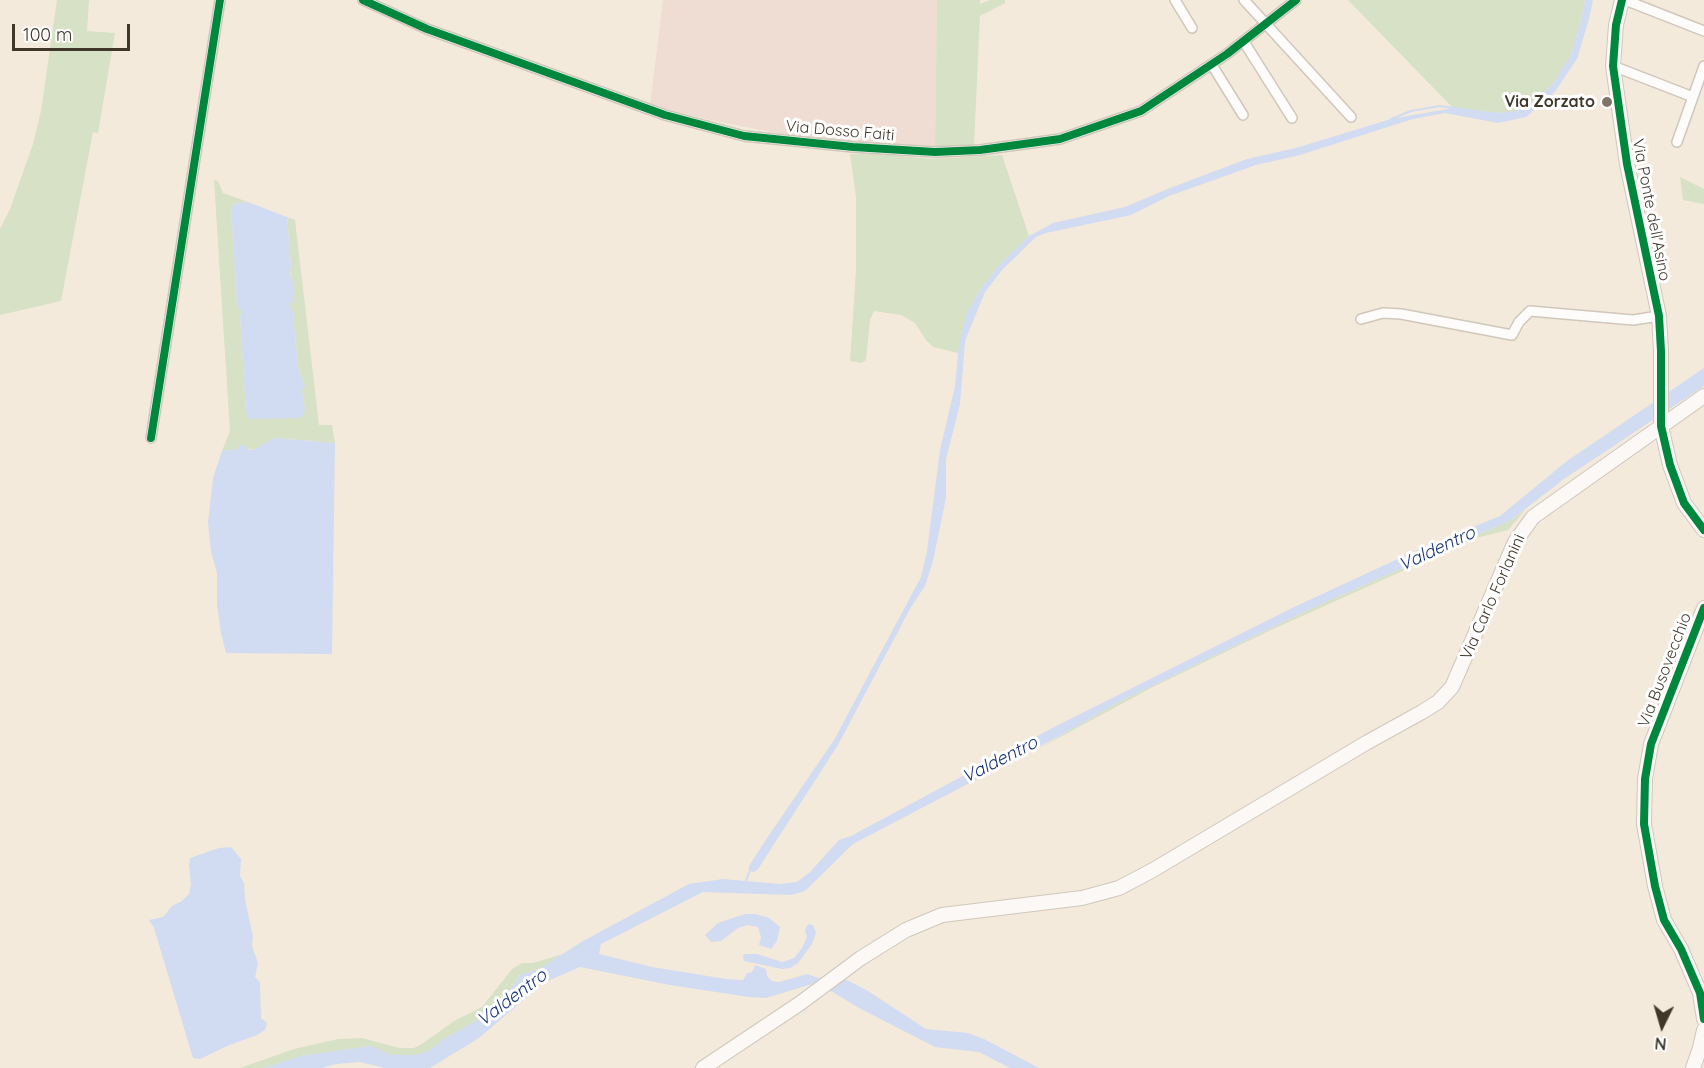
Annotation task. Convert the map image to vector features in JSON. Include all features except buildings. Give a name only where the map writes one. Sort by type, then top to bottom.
[{"type":"main road","name":"Via Ponte dell'Asino","points":[[1624,0],[1616,25],[1613,66],[1627,164],[1659,316],[1661,422]]},
{"type":"main road","name":"Via Carlo Forlanini","points":[[703,1068],[906,930],[930,919],[962,912],[1082,898],[1119,888],[1438,702],[1452,687],[1515,542],[1526,524],[1542,509],[1661,422],[1704,396]]},
{"type":"main road","points":[[1661,422],[1670,465],[1684,503],[1704,530]]},
{"type":"main road","name":"Via Busovecchio","points":[[1704,608],[1651,744],[1645,778],[1644,824],[1655,886],[1664,920],[1681,950],[1700,993],[1704,1019]]},
{"type":"main road","points":[[1693,1068],[1704,1030]]},
{"type":"street","points":[[151,438],[220,0]]},
{"type":"street","name":"Via Dosso Faiti","points":[[363,0],[427,30],[665,115],[744,136],[853,147],[935,152],[980,150],[1060,139],[1141,111],[1244,42],[1296,0]]},
{"type":"street","points":[[1175,0],[1192,28]]},
{"type":"street","points":[[1244,0],[1351,117]]},
{"type":"street","points":[[1624,0],[1704,31]]},
{"type":"street","points":[[1244,42],[1292,118]]},
{"type":"street","points":[[1212,64],[1243,115]]},
{"type":"street","points":[[1613,66],[1693,96]]},
{"type":"street","points":[[1677,142],[1704,66]]},
{"type":"street","points":[[1360,319],[1383,313],[1401,314],[1512,335],[1519,322],[1530,311],[1633,320],[1659,316]]},
{"type":"shaded area","points":[[663,0],[937,0],[935,147],[845,142],[792,136],[650,105]]},
{"type":"green space","points":[[57,0],[89,0],[87,31],[115,33],[98,133],[93,132],[61,301],[0,315],[0,229],[10,209],[33,144],[41,111]]},
{"type":"green space","points":[[937,0],[980,0],[980,4],[990,0],[1005,0],[1005,3],[980,16],[974,145],[935,147]]},
{"type":"green space","points":[[1348,0],[1585,0],[1571,54],[1553,84],[1529,106],[1502,113],[1453,108]]},
{"type":"green space","points":[[850,154],[880,154],[930,159],[1002,155],[1029,236],[1001,263],[981,288],[967,312],[958,353],[933,347],[915,323],[901,315],[874,311],[870,320],[866,360],[861,363],[850,361],[856,270],[856,197]]},
{"type":"green space","points":[[1680,177],[1704,189],[1704,204],[1683,200]]},
{"type":"green space","points":[[214,180],[218,181],[223,193],[248,202],[231,207],[237,306],[242,311],[240,316],[246,413],[305,409],[302,391],[305,387],[298,368],[293,312],[289,305],[291,265],[287,217],[295,220],[319,425],[332,425],[335,443],[275,438],[253,450],[247,448],[222,451],[230,431]]},
{"type":"green space","points":[[1526,509],[1508,530],[1476,538],[1271,630],[1153,687],[1027,755],[1117,703],[1308,610],[1511,520]]},
{"type":"green space","points":[[563,954],[539,969],[520,975],[509,992],[483,1017],[444,1039],[430,1050],[417,1055],[392,1055],[371,1046],[301,1056],[264,1068],[240,1068],[294,1049],[338,1039],[362,1038],[399,1048],[414,1048],[454,1021],[482,1007],[512,969],[522,963],[533,963]]},
{"type":"water","points":[[1585,0],[1593,0],[1577,59],[1554,93],[1526,117],[1498,123],[1445,113],[1413,119],[1300,155],[1256,165],[1169,196],[1131,215],[1046,233],[1036,237],[1003,269],[985,292],[965,341],[960,404],[946,459],[946,498],[933,561],[925,586],[911,607],[838,745],[758,869],[754,872],[749,871],[749,866],[765,841],[834,740],[921,577],[927,551],[940,450],[955,386],[959,344],[967,312],[981,288],[1001,263],[1029,236],[1053,223],[1125,207],[1247,159],[1296,148],[1391,119],[1453,108],[1502,113],[1529,106],[1553,84],[1571,54]]},
{"type":"water","points":[[248,202],[287,217],[290,276],[293,282],[293,301],[289,305],[293,312],[298,368],[305,387],[302,391],[305,409],[299,418],[248,419],[246,413],[240,316],[242,311],[237,306],[231,207]]},
{"type":"water","name":"Valdentro","points":[[1704,368],[1704,386],[1564,479],[1511,520],[1308,610],[1117,703],[1067,732],[853,844],[805,891],[791,895],[703,892],[601,944],[599,954],[652,967],[726,979],[743,980],[747,973],[752,972],[755,965],[766,969],[767,976],[772,981],[779,982],[807,974],[822,979],[812,984],[766,998],[749,997],[670,985],[580,967],[543,983],[479,1038],[430,1068],[385,1068],[360,1062],[322,1068],[264,1068],[301,1056],[371,1046],[392,1055],[417,1055],[430,1050],[444,1039],[483,1017],[509,992],[520,975],[539,969],[583,941],[689,884],[723,879],[780,884],[797,882],[810,872],[839,840],[851,836],[1054,727],[1292,608],[1419,549],[1500,516],[1567,461]]},
{"type":"water","points":[[275,438],[335,443],[332,654],[226,653],[217,605],[217,573],[211,552],[208,522],[213,478],[222,451],[238,449],[241,445],[253,450]]},
{"type":"water","points":[[231,847],[241,859],[240,876],[244,883],[253,937],[252,946],[258,963],[255,977],[260,982],[261,1018],[267,1023],[265,1030],[257,1035],[200,1059],[193,1058],[154,928],[149,920],[163,917],[172,906],[189,894],[190,858],[219,848]]},
{"type":"water","points":[[745,914],[756,914],[769,918],[780,927],[777,941],[771,949],[759,945],[761,937],[758,927],[748,925],[738,928],[721,941],[711,942],[705,935],[718,923]]},
{"type":"water","points":[[808,924],[813,925],[816,933],[812,944],[798,963],[790,968],[782,969],[744,961],[745,954],[757,954],[782,962],[794,958],[807,937],[805,930]]},
{"type":"water","points":[[839,976],[868,991],[926,1029],[968,1033],[1039,1068],[1010,1068],[979,1052],[935,1047],[859,1008],[826,988]]},
{"type":"waterway","points":[[1391,119],[1411,111],[1440,106],[1482,112]]},
{"type":"waterway","points":[[746,881],[750,870]]},
{"type":"cycle path","points":[[151,438],[220,0]]},
{"type":"cycle path","points":[[363,0],[427,29],[665,115],[744,136],[853,147],[935,152],[980,150],[1060,139],[1141,111],[1227,54],[1296,0]]},
{"type":"cycle path","points":[[1622,0],[1616,25],[1613,66],[1627,164],[1659,316],[1661,426],[1670,465],[1684,503],[1704,530]]},
{"type":"cycle path","points":[[1704,608],[1651,744],[1645,779],[1644,824],[1655,886],[1664,920],[1681,949],[1700,993],[1704,1019]]},
{"type":"place","name":"Via Zorzato","points":[[1607,102]]}]
